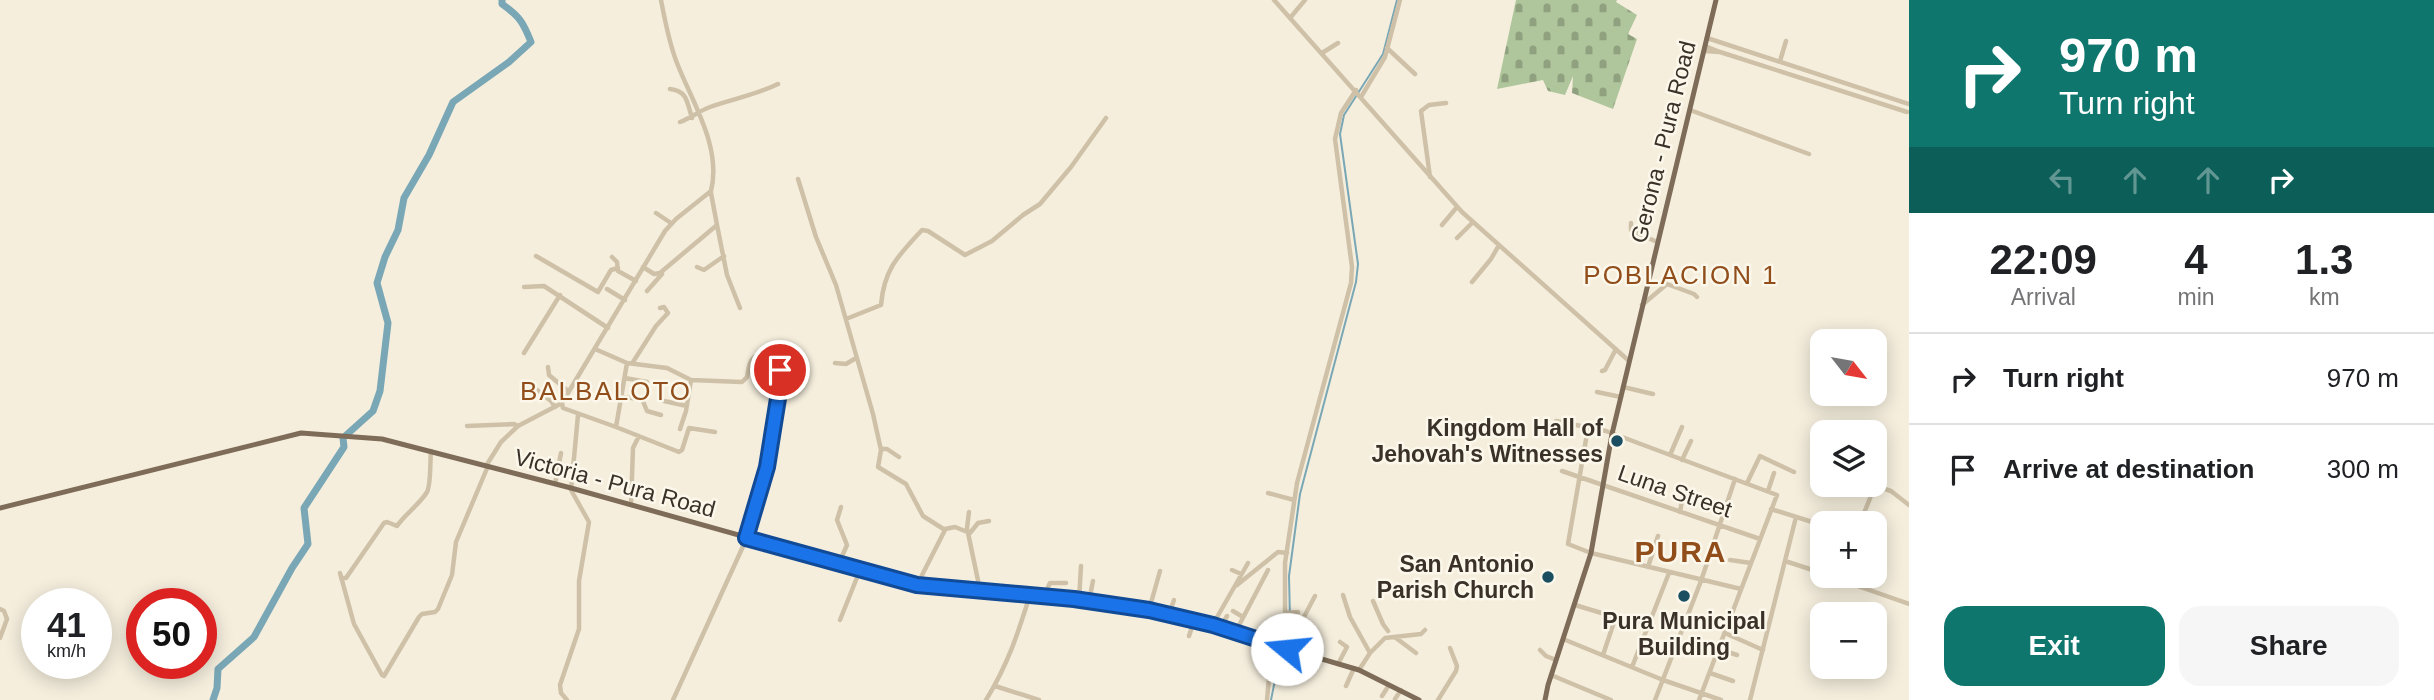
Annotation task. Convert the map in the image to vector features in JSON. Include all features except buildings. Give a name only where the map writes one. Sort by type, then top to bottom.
[{"type":"main road","name":"Gerona - Pura Road","points":[[1545,700],[1591,553],[1612,435],[1716,0]]},
{"type":"main road","name":"Victoria - Pura Road","points":[[0,508],[301,433],[395,441],[917,585],[1089,601],[1149,610],[1213,625],[1356,669],[1419,700]]},
{"type":"street","points":[[661,0],[672,49],[699,114],[713,164],[710,192],[727,275],[740,308]]},
{"type":"street","points":[[1274,0],[1457,207],[1629,361]]},
{"type":"street","points":[[1290,18],[1305,0]]},
{"type":"street","points":[[1361,97],[1379,69],[1400,0]]},
{"type":"street","points":[[1707,38],[1909,104]]},
{"type":"street","points":[[1780,61],[1786,41]]},
{"type":"street","points":[[1322,53],[1338,43]]},
{"type":"street","points":[[1387,48],[1415,74]]},
{"type":"street","points":[[1705,49],[1907,112]]},
{"type":"street","points":[[680,122],[707,108],[761,92],[778,84]]},
{"type":"street","points":[[670,89],[685,95],[692,118]]},
{"type":"street","points":[[1284,648],[1287,553],[1294,500],[1351,283],[1352,267],[1335,139],[1341,113],[1356,90]]},
{"type":"street","points":[[1430,177],[1421,111],[1429,104],[1446,103]]},
{"type":"street","points":[[1690,110],[1809,154]]},
{"type":"street","points":[[846,319],[882,305],[881,293],[887,274],[922,230],[928,231],[965,255],[992,241],[1040,204],[1071,167],[1105,118]]},
{"type":"street","points":[[798,179],[816,237],[834,279],[873,414],[881,449],[878,467],[906,484],[923,516],[944,528],[955,527],[971,532],[978,523],[989,521]]},
{"type":"street","points":[[562,406],[568,391],[671,223],[710,192]]},
{"type":"street","points":[[1442,225],[1457,207]]},
{"type":"street","points":[[656,213],[671,223]]},
{"type":"street","points":[[1457,238],[1473,222]]},
{"type":"street","points":[[1631,223],[1630,228],[1633,231],[1657,242]]},
{"type":"street","points":[[643,267],[657,275],[718,225]]},
{"type":"street","points":[[1472,282],[1499,245]]},
{"type":"street","points":[[536,256],[598,292],[611,271],[618,268]]},
{"type":"street","points":[[697,267],[704,270],[724,256]]},
{"type":"street","points":[[612,257],[617,261],[618,271],[636,281]]},
{"type":"street","points":[[646,291],[669,265]]},
{"type":"street","points":[[1642,306],[1667,284],[1697,297]]},
{"type":"street","points":[[524,287],[542,285],[608,328]]},
{"type":"street","points":[[607,289],[625,300]]},
{"type":"street","points":[[524,353],[560,295]]},
{"type":"street","points":[[616,427],[630,362],[668,313],[664,307],[660,308]]},
{"type":"street","points":[[596,349],[630,362],[667,368],[691,380],[743,382],[752,359],[756,354],[765,352]]},
{"type":"street","points":[[1602,371],[1616,349]]},
{"type":"street","points":[[835,363],[846,364],[856,358]]},
{"type":"street","points":[[548,367],[549,375],[568,391]]},
{"type":"street","points":[[673,700],[746,538],[767,467],[780,386],[780,370]]},
{"type":"street","points":[[625,378],[647,382]]},
{"type":"street","points":[[680,429],[691,380]]},
{"type":"street","points":[[532,386],[554,407]]},
{"type":"street","points":[[1623,387],[1653,394]]},
{"type":"street","points":[[1597,392],[1621,397]]},
{"type":"street","points":[[621,397],[642,399],[647,411],[661,415]]},
{"type":"street","points":[[664,401],[687,406]]},
{"type":"street","points":[[431,451],[427,491],[421,501],[397,526],[384,523],[348,576],[341,576],[354,624],[384,676],[419,617],[438,609],[452,575],[456,542],[487,466],[501,442],[518,426],[554,407],[562,406],[578,415],[679,452],[689,428],[715,432]]},
{"type":"street","points":[[567,700],[561,693],[560,685],[579,629],[579,581],[589,522],[571,488],[578,415]]},
{"type":"street","points":[[1556,421],[1606,431],[1777,495],[1701,697]]},
{"type":"street","points":[[467,426],[518,426]]},
{"type":"street","points":[[1670,456],[1682,427]]},
{"type":"street","points":[[1588,428],[1567,542],[1569,545],[1591,553],[1741,590]]},
{"type":"street","points":[[631,505],[633,448],[639,436]]},
{"type":"street","points":[[1682,460],[1691,441]]},
{"type":"street","points":[[881,449],[887,449],[899,457]]},
{"type":"street","points":[[555,484],[561,453]]},
{"type":"street","points":[[1747,484],[1760,456],[1794,472]]},
{"type":"street","name":"Luna Street","points":[[1562,471],[1760,539]]},
{"type":"street","points":[[1768,491],[1774,472]]},
{"type":"street","points":[[1655,700],[1701,581],[1735,479]]},
{"type":"street","points":[[1887,490],[1908,502]]},
{"type":"street","points":[[1268,494],[1294,500]]},
{"type":"street","points":[[1680,512],[1683,495]]},
{"type":"street","points":[[839,564],[847,545],[837,520],[841,507]]},
{"type":"street","points":[[1771,509],[1810,521]]},
{"type":"street","points":[[969,512],[968,532],[980,590]]},
{"type":"street","points":[[1750,700],[1796,517]]},
{"type":"street","points":[[917,585],[944,528]]},
{"type":"street","points":[[1648,567],[1658,536]]},
{"type":"street","points":[[1233,589],[1278,552],[1287,553]]},
{"type":"street","points":[[1730,560],[1751,563]]},
{"type":"street","points":[[1785,561],[1810,569]]},
{"type":"street","points":[[1213,625],[1248,563]]},
{"type":"street","points":[[1079,600],[1081,566]]},
{"type":"street","points":[[840,620],[860,570]]},
{"type":"street","points":[[1232,570],[1241,574]]},
{"type":"street","points":[[1235,633],[1268,570]]},
{"type":"street","points":[[1149,610],[1160,571]]},
{"type":"street","points":[[1632,667],[1669,573]]},
{"type":"street","points":[[1089,601],[1093,582]]},
{"type":"street","points":[[1047,597],[1051,583],[1066,583]]},
{"type":"street","points":[[1863,588],[1909,604]]},
{"type":"street","points":[[986,700],[1013,651],[1030,596]]},
{"type":"street","points":[[1284,648],[1315,596]]},
{"type":"street","points":[[1343,596],[1350,617],[1370,653]]},
{"type":"street","points":[[1169,614],[1174,600]]},
{"type":"street","points":[[1346,686],[1356,669],[1390,629],[1383,624],[1373,601]]},
{"type":"street","points":[[1575,605],[1648,626]]},
{"type":"street","points":[[0,609],[7,619],[0,638]]},
{"type":"street","points":[[1233,611],[1243,617]]},
{"type":"street","points":[[1285,613],[1298,612]]},
{"type":"street","points":[[1220,628],[1227,616]]},
{"type":"street","points":[[1603,655],[1616,616]]},
{"type":"street","points":[[1189,636],[1194,621]]},
{"type":"street","points":[[1385,638],[1421,634],[1425,630]]},
{"type":"street","points":[[1725,633],[1763,650]]},
{"type":"street","points":[[1396,637],[1416,653]]},
{"type":"street","points":[[1563,639],[1701,697],[1721,700]]},
{"type":"street","points":[[1338,664],[1347,648],[1339,642]]},
{"type":"street","points":[[1267,700],[1272,645]]},
{"type":"street","points":[[1438,700],[1456,671],[1457,666],[1450,648]]},
{"type":"street","points":[[1719,649],[1737,655]]},
{"type":"street","points":[[1540,650],[1556,660]]},
{"type":"street","points":[[1710,673],[1733,681]]},
{"type":"street","points":[[1551,675],[1611,700]]},
{"type":"street","points":[[1382,696],[1389,684]]},
{"type":"street","points":[[995,686],[1039,700]]},
{"type":"street","points":[[1395,699],[1401,690]]},
{"type":"green space","points":[[1516,0],[1617,0],[1616,2],[1637,15],[1628,34],[1637,39],[1613,109],[1572,93],[1573,76],[1565,95],[1548,91],[1543,80],[1497,89]]},
{"type":"waterway","points":[[213,700],[218,669],[254,637],[308,544],[304,508],[344,447],[343,438],[373,411],[380,391],[388,323],[377,283],[385,257],[398,230],[404,198],[429,155],[453,102],[509,62],[531,42],[520,20],[502,4],[502,0]]},
{"type":"waterway","points":[[1284,641],[1290,619],[1289,576],[1300,494],[1356,282],[1358,264],[1340,134],[1344,115],[1383,54],[1397,0]]},
{"type":"waterway","points":[[1271,700],[1281,650]]},
{"type":"place","name":"Kingdom Hall of Jehovah's Witnesses","points":[[1617,441]]},
{"type":"place","name":"San Antonio Parish Church","points":[[1548,577]]},
{"type":"place","name":"Pura Municipal Building","points":[[1684,596]]},
{"type":"district","name":"POBLACION 1","points":[[1681,275]]},
{"type":"district","name":"BALBALOTO","points":[[606,391]]},
{"type":"district","name":"PURA","points":[[1681,551]]},
{"type":"route","points":[[780,370],[780,386],[767,467],[746,538],[917,585],[1074,599],[1149,610],[1213,625],[1287,649]]}]
